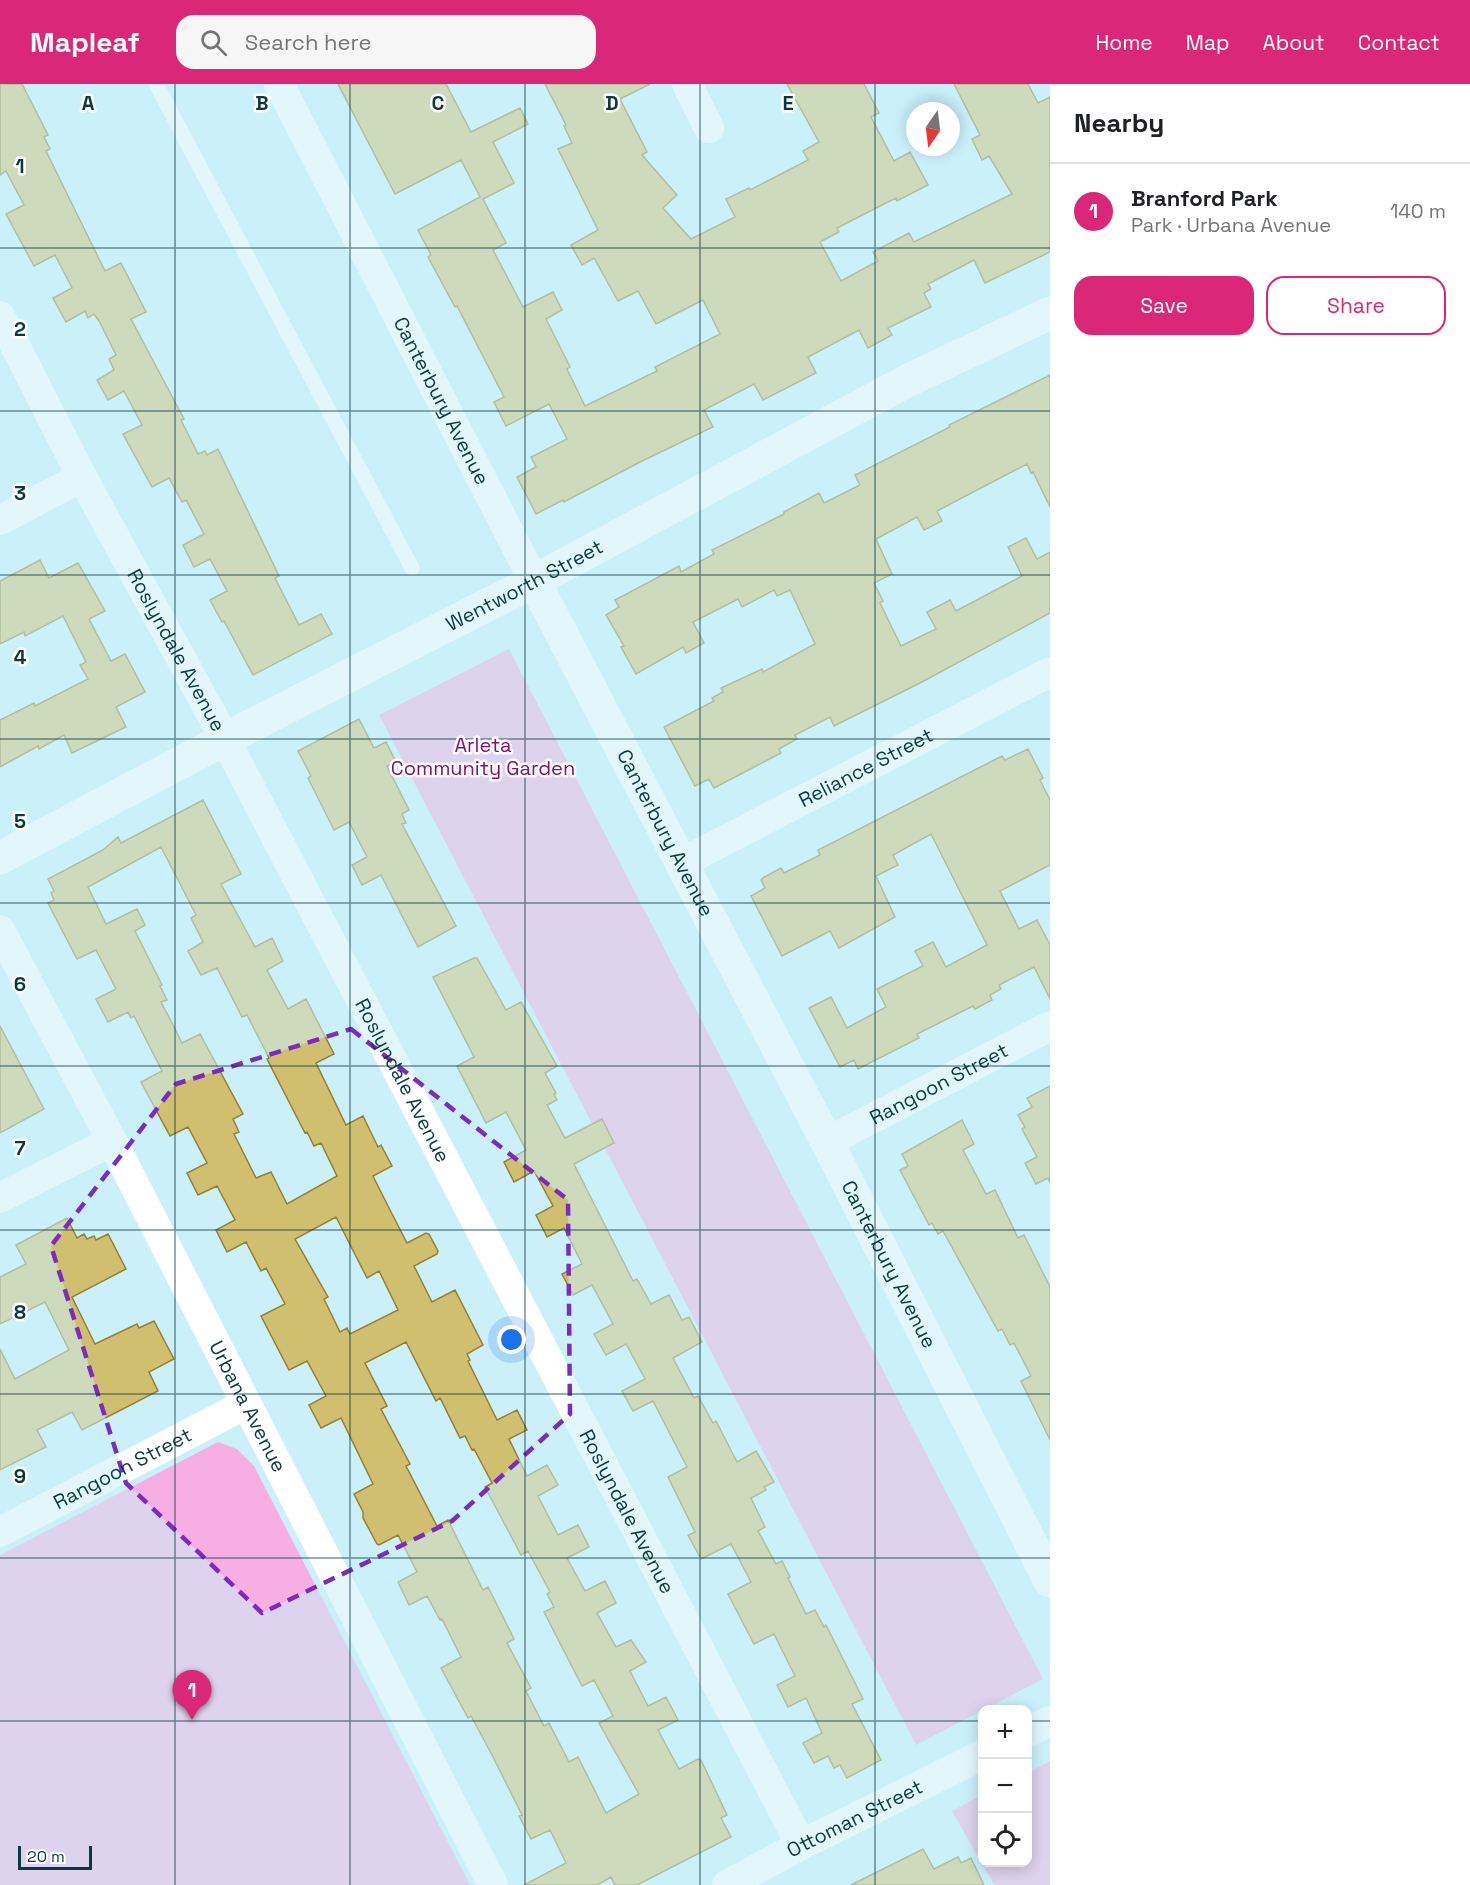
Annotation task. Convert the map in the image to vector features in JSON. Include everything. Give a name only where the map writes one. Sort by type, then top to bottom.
[{"type":"street","name":"Canterbury Avenue","points":[[279,84],[534,581],[827,1142],[1050,1581]]},
{"type":"street","points":[[687,84],[709,128]]},
{"type":"street","name":"Wentworth Street","points":[[0,858],[225,739],[534,581],[907,381],[1050,313]]},
{"type":"street","name":"Roslyndale Avenue","points":[[0,316],[82,477],[225,739],[801,1845]]},
{"type":"street","points":[[0,520],[82,477]]},
{"type":"street","name":"Reliance Street","points":[[681,863],[1050,672]]},
{"type":"street","name":"Urbana Avenue","points":[[0,930],[112,1141],[493,1885]]},
{"type":"street","name":"Rangoon Street","points":[[827,1142],[1050,1026]]},
{"type":"street","points":[[0,1198],[112,1141]]},
{"type":"street","name":"Rangoon Street","points":[[0,1532],[246,1404]]},
{"type":"street","points":[[1032,1730],[1050,1721]]},
{"type":"street","name":"Ottoman Street","points":[[728,1885],[801,1845],[978,1757]]},
{"type":"lane","points":[[156,84],[412,568]]},
{"type":"highlighted area","points":[[351,1029],[568,1200],[570,1414],[452,1521],[262,1613],[126,1483],[51,1246],[176,1084]]},
{"type":"green space","name":"Arleta Community Garden","points":[[509,649],[1043,1679],[993,1705],[978,1705],[978,1713],[916,1745],[379,715]]},
{"type":"green space","points":[[218,1442],[237,1449],[254,1466],[470,1885],[0,1885],[0,1555]]},
{"type":"green space","points":[[1050,1761],[1050,1885],[994,1885],[984,1867],[1032,1867],[1032,1771]]},
{"type":"green space","points":[[978,1797],[978,1857],[952,1811]]},
{"type":"building","points":[[0,84],[22,84],[48,135],[44,137],[50,149],[46,151],[105,271],[121,263],[146,312],[131,319],[184,419],[181,420],[198,454],[205,451],[207,455],[218,449],[279,576],[275,578],[299,625],[321,614],[332,634],[253,675],[210,600],[227,591],[210,559],[194,567],[183,545],[204,534],[186,500],[182,502],[169,478],[152,487],[123,434],[142,425],[124,391],[108,400],[97,380],[114,370],[109,359],[116,355],[99,321],[94,314],[88,318],[85,311],[66,322],[53,298],[72,288],[55,255],[34,266],[6,214],[24,205],[6,171],[0,175]]},
{"type":"building","points":[[338,84],[446,84],[471,132],[520,108],[528,124],[493,142],[514,183],[483,199],[506,243],[493,250],[523,307],[553,292],[562,310],[546,319],[570,367],[567,369],[585,406],[657,371],[655,367],[720,334],[703,300],[656,324],[638,291],[618,301],[594,258],[582,265],[571,245],[598,230],[558,149],[572,143],[564,126],[566,125],[545,84],[650,84],[620,99],[647,152],[642,155],[677,195],[663,208],[691,239],[735,217],[726,199],[749,188],[750,190],[808,160],[803,151],[819,142],[787,84],[864,84],[879,113],[871,117],[894,161],[906,154],[912,156],[928,185],[897,201],[896,198],[837,228],[839,232],[820,242],[841,281],[878,261],[873,252],[909,233],[914,242],[1012,194],[989,156],[982,160],[972,139],[980,135],[954,84],[1028,84],[1038,103],[1050,97],[1050,252],[985,283],[974,260],[928,284],[931,289],[924,293],[931,307],[888,328],[892,335],[868,348],[859,330],[808,357],[816,373],[763,400],[754,384],[704,410],[713,427],[536,514],[517,477],[536,467],[531,457],[567,439],[549,404],[506,426],[494,402],[504,397],[457,306],[455,307],[428,257],[431,255],[418,230],[480,197],[461,160],[395,194]]},
{"type":"building","points":[[1050,375],[1050,507],[1027,464],[937,511],[942,521],[924,530],[917,517],[876,539],[892,574],[874,583],[883,601],[880,603],[901,646],[936,629],[927,612],[950,600],[956,611],[1022,576],[1008,547],[1026,538],[1037,559],[1050,552],[1050,613],[834,726],[830,717],[795,735],[797,739],[779,749],[781,753],[714,788],[709,779],[695,786],[664,727],[714,701],[712,698],[723,692],[721,688],[762,669],[763,672],[815,644],[790,590],[777,596],[774,590],[742,607],[738,599],[693,622],[704,643],[686,653],[683,647],[636,674],[621,647],[624,646],[606,615],[619,607],[615,600],[679,566],[681,572],[714,554],[712,550],[784,514],[819,493],[824,503],[860,485],[855,475]]},
{"type":"building","points":[[40,560],[49,578],[78,563],[105,611],[89,619],[111,661],[125,654],[145,692],[116,707],[126,727],[72,753],[64,735],[0,767],[0,720],[34,703],[35,706],[88,679],[80,665],[86,662],[63,616],[25,636],[24,632],[0,644],[0,581]]},
{"type":"building","points":[[359,719],[374,748],[386,742],[396,762],[387,766],[409,810],[402,814],[406,823],[402,824],[456,926],[418,947],[381,875],[362,885],[352,865],[367,857],[349,822],[334,830],[308,778],[311,776],[298,751]]},
{"type":"building","points":[[1028,749],[1043,778],[1040,780],[1050,800],[1050,865],[1000,891],[1019,929],[1037,920],[1050,945],[1050,999],[1034,967],[999,985],[1001,989],[990,995],[992,1000],[975,1009],[973,1006],[917,1034],[919,1038],[858,1069],[854,1060],[840,1067],[809,1008],[831,997],[847,1028],[886,1007],[877,989],[923,966],[915,951],[933,942],[946,967],[987,945],[931,834],[893,855],[898,865],[876,876],[895,917],[839,948],[830,931],[782,956],[751,896],[765,888],[761,880],[764,877],[781,868],[784,873],[820,855],[818,850],[1002,756],[1005,760]]},
{"type":"building","points":[[203,800],[241,874],[221,884],[255,947],[272,938],[283,961],[267,970],[288,1009],[306,999],[334,1054],[316,1063],[346,1125],[363,1116],[378,1147],[381,1145],[392,1166],[373,1176],[407,1243],[426,1233],[429,1234],[438,1251],[437,1254],[414,1266],[432,1302],[455,1290],[483,1345],[467,1354],[470,1360],[468,1361],[497,1420],[517,1410],[527,1430],[509,1439],[527,1476],[547,1465],[558,1485],[538,1496],[558,1535],[578,1525],[589,1547],[567,1558],[585,1591],[605,1581],[616,1603],[597,1613],[616,1647],[631,1640],[646,1662],[630,1671],[648,1706],[666,1697],[678,1720],[658,1730],[679,1769],[698,1759],[701,1760],[727,1815],[721,1818],[731,1837],[637,1885],[615,1885],[611,1877],[597,1885],[524,1885],[566,1863],[550,1830],[531,1839],[519,1816],[522,1815],[492,1755],[471,1716],[468,1718],[441,1668],[461,1657],[442,1619],[440,1620],[427,1596],[409,1605],[398,1582],[417,1572],[398,1535],[379,1545],[363,1518],[363,1512],[354,1494],[373,1484],[341,1418],[321,1428],[309,1405],[326,1396],[307,1361],[289,1370],[261,1316],[285,1304],[266,1268],[261,1271],[246,1242],[227,1252],[216,1230],[235,1220],[217,1186],[198,1195],[187,1173],[207,1163],[188,1127],[170,1136],[141,1082],[162,1071],[134,1016],[131,1018],[128,1012],[108,1022],[96,999],[116,989],[96,950],[77,959],[48,903],[54,900],[51,893],[54,891],[48,879],[103,850],[118,837],[121,843]],"holes":[[[161,847],[196,915],[191,918],[203,942],[188,951],[201,975],[217,968],[242,1017],[247,1015],[305,1133],[307,1132],[314,1146],[321,1143],[337,1176],[287,1204],[271,1172],[256,1178],[234,1134],[239,1132],[233,1119],[243,1114],[200,1034],[182,1043],[161,1002],[167,1000],[160,986],[162,985],[135,931],[145,925],[137,909],[106,924],[88,887]],[[336,1217],[367,1278],[379,1271],[398,1310],[350,1334],[347,1328],[340,1332],[324,1299],[328,1297],[295,1239]],[[406,1342],[436,1401],[440,1398],[460,1438],[465,1436],[472,1450],[474,1449],[492,1483],[485,1487],[521,1555],[528,1551],[550,1592],[547,1594],[554,1607],[544,1612],[582,1686],[594,1680],[613,1716],[599,1723],[639,1794],[606,1813],[578,1757],[569,1762],[549,1723],[544,1726],[526,1691],[531,1688],[507,1643],[514,1639],[488,1587],[483,1590],[448,1520],[437,1526],[406,1466],[410,1464],[381,1409],[387,1406],[365,1363]]]},
{"type":"building","points":[[477,958],[506,1010],[521,1002],[557,1066],[545,1073],[556,1093],[554,1094],[557,1100],[547,1105],[565,1138],[602,1119],[614,1143],[574,1164],[633,1281],[637,1279],[651,1304],[669,1295],[682,1320],[689,1317],[702,1342],[673,1358],[694,1398],[698,1396],[713,1423],[716,1421],[737,1462],[756,1451],[774,1482],[764,1487],[766,1490],[751,1498],[765,1527],[758,1531],[776,1564],[782,1561],[806,1614],[815,1610],[824,1627],[826,1625],[863,1699],[852,1704],[881,1760],[847,1778],[840,1765],[834,1768],[828,1756],[814,1763],[803,1743],[822,1733],[806,1698],[788,1707],[777,1685],[795,1676],[774,1634],[754,1644],[728,1594],[751,1582],[731,1544],[701,1559],[688,1535],[695,1532],[668,1477],[687,1467],[653,1401],[633,1411],[622,1391],[645,1379],[626,1344],[606,1355],[594,1334],[613,1324],[592,1285],[573,1295],[562,1274],[582,1264],[564,1228],[547,1237],[536,1215],[553,1206],[534,1171],[514,1182],[504,1162],[526,1150],[506,1112],[486,1123],[457,1066],[474,1057],[433,977]]},
{"type":"building","points":[[0,1026],[44,1109],[0,1133]]},
{"type":"building","points":[[1050,1086],[1050,1183],[1048,1178],[1036,1184],[1025,1163],[1037,1157],[1022,1129],[1025,1127],[1018,1115],[1032,1107],[1027,1098]]},
{"type":"building","points":[[962,1120],[974,1144],[963,1150],[986,1194],[995,1190],[1018,1238],[1024,1235],[1050,1287],[1050,1440],[1021,1381],[1031,1376],[1014,1343],[1010,1345],[1002,1329],[998,1331],[943,1231],[938,1234],[932,1223],[929,1225],[900,1170],[908,1166],[902,1154]]},
{"type":"building","points":[[67,1218],[77,1238],[84,1234],[87,1239],[94,1236],[96,1240],[108,1234],[126,1269],[72,1297],[95,1344],[137,1324],[139,1328],[154,1321],[174,1359],[149,1372],[158,1391],[82,1430],[72,1412],[37,1430],[46,1447],[0,1470],[0,1349],[15,1379],[69,1350],[45,1302],[0,1324],[0,1277],[26,1264],[16,1245]]},
{"type":"building","points":[[923,1849],[934,1869],[958,1857],[961,1863],[971,1858],[984,1885],[851,1885]]},
{"type":"place","name":"Branford Park","points":[[192,1720]]}]
